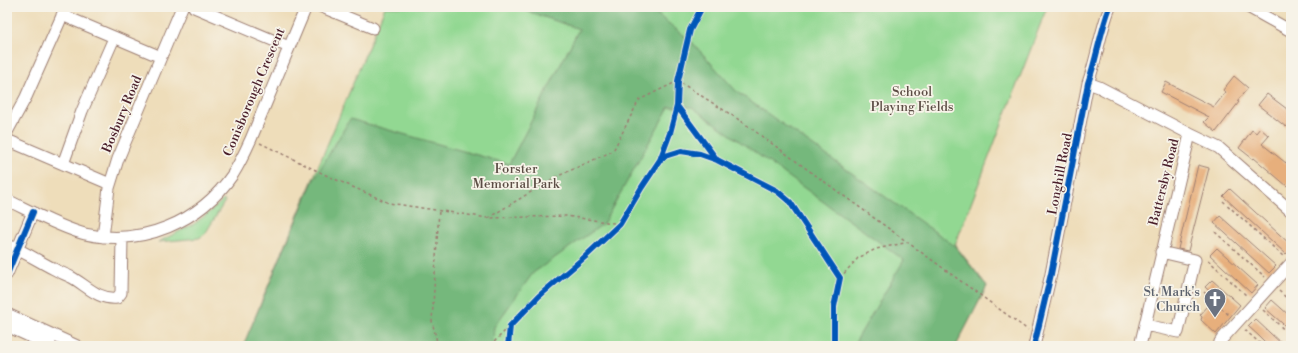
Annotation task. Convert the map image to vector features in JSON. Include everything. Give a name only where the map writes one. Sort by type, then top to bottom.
[{"type":"street","name":"Bosbury Road","points":[[103,237],[110,184],[118,159],[182,7]]},
{"type":"street","points":[[194,7],[289,47]]},
{"type":"street","name":"Conisborough Crescent","points":[[7,200],[78,231],[103,237],[122,238],[147,234],[161,230],[187,218],[212,198],[233,174],[251,139],[306,7]]},
{"type":"street","points":[[322,7],[373,28]]},
{"type":"street","name":"Longhill Road","points":[[1035,341],[1053,266],[1088,83],[1094,65],[1102,29],[1110,7]]},
{"type":"street","points":[[1248,7],[1291,31]]},
{"type":"street","points":[[7,132],[26,97],[64,11],[114,38],[161,57]]},
{"type":"street","points":[[63,164],[82,111],[114,38]]},
{"type":"street","name":"Battersby Road","points":[[1088,83],[1099,87],[1190,134],[1140,346]]},
{"type":"street","points":[[1190,134],[1219,148],[1291,211]]},
{"type":"street","points":[[7,140],[110,184]]},
{"type":"street","points":[[7,274],[12,247],[28,227],[33,212]]},
{"type":"street","points":[[12,247],[71,277],[95,293],[108,299],[117,298],[121,293],[122,238]]},
{"type":"street","points":[[1145,325],[1178,332],[1195,260],[1161,252]]},
{"type":"street","points":[[1220,346],[1220,342],[1291,263]]},
{"type":"street","points":[[7,314],[77,346]]},
{"type":"street","points":[[7,326],[51,346]]},
{"type":"path","points":[[678,84],[680,74]]},
{"type":"path","points":[[488,218],[554,178],[613,151],[639,100],[678,84]]},
{"type":"path","points":[[678,84],[741,121],[910,242],[1035,341]]},
{"type":"path","points":[[251,139],[330,177],[389,203],[488,218],[566,216],[620,224]]},
{"type":"path","points":[[1223,201],[1291,263]]},
{"type":"path","points":[[438,346],[432,321],[439,210]]},
{"type":"path","points":[[615,230],[624,218]]},
{"type":"path","points":[[1215,232],[1291,302]]},
{"type":"path","points":[[838,285],[840,278],[858,258],[876,249],[910,242]]},
{"type":"path","points":[[1208,260],[1291,336]]},
{"type":"path","points":[[835,271],[840,278]]},
{"type":"path","points":[[1204,292],[1263,346]]},
{"type":"path","points":[[490,346],[515,321]]},
{"type":"path","points":[[508,339],[510,326]]},
{"type":"green space","name":"Forster Memorial Park","points":[[385,7],[705,7],[714,11],[716,7],[1047,7],[955,245],[987,286],[956,346],[243,346]]},
{"type":"green space","points":[[515,7],[648,7],[691,41],[737,92],[955,246],[987,286],[956,346],[853,346],[904,260],[692,107],[669,107],[603,224],[533,273],[494,327],[493,346],[243,346],[313,181],[350,119],[509,164],[579,29]]},
{"type":"green space","points":[[223,200],[225,201],[205,234],[199,238],[158,242],[194,224]]},
{"type":"building","points":[[1234,76],[1248,88],[1237,101],[1239,102],[1216,132],[1204,122],[1209,117],[1161,92],[1166,82],[1214,107],[1226,92],[1223,90]]},
{"type":"building","points":[[1267,94],[1287,109],[1291,104],[1291,122],[1286,127],[1258,105]]},
{"type":"building","points":[[1260,128],[1269,136],[1262,144],[1286,163],[1291,156],[1291,181],[1287,186],[1254,158],[1253,159],[1239,148],[1252,130],[1256,133]]},
{"type":"building","points":[[1198,165],[1209,168],[1188,251],[1178,249]]},
{"type":"building","points":[[1230,189],[1291,245],[1291,249],[1286,254],[1223,196]]},
{"type":"building","points":[[1220,216],[1276,266],[1269,273],[1214,223]]},
{"type":"building","points":[[1217,248],[1258,285],[1251,293],[1210,255]]},
{"type":"building","points":[[1212,280],[1240,305],[1216,334],[1201,320],[1202,317],[1200,315],[1216,297],[1205,287]]},
{"type":"building","points":[[1272,300],[1291,317],[1291,331],[1265,308]]},
{"type":"building","points":[[1255,319],[1284,346],[1269,346],[1248,326]]},
{"type":"cycle path","points":[[702,7],[690,30],[678,81],[677,106],[717,160],[777,191],[790,202],[840,278],[834,307],[834,346]]},
{"type":"cycle path","points":[[1034,346],[1051,274],[1088,83],[1110,7]]},
{"type":"cycle path","points":[[660,160],[670,133],[677,106]]},
{"type":"cycle path","points":[[508,346],[510,326],[539,296],[586,256],[620,224],[660,160],[665,156],[681,151],[700,154],[717,160]]},
{"type":"cycle path","points":[[7,274],[33,212]]},
{"type":"place","name":"St. Mark's Church","points":[[1215,318]]},
{"type":"park label","name":"School Playing Fields","points":[[912,100]]}]
